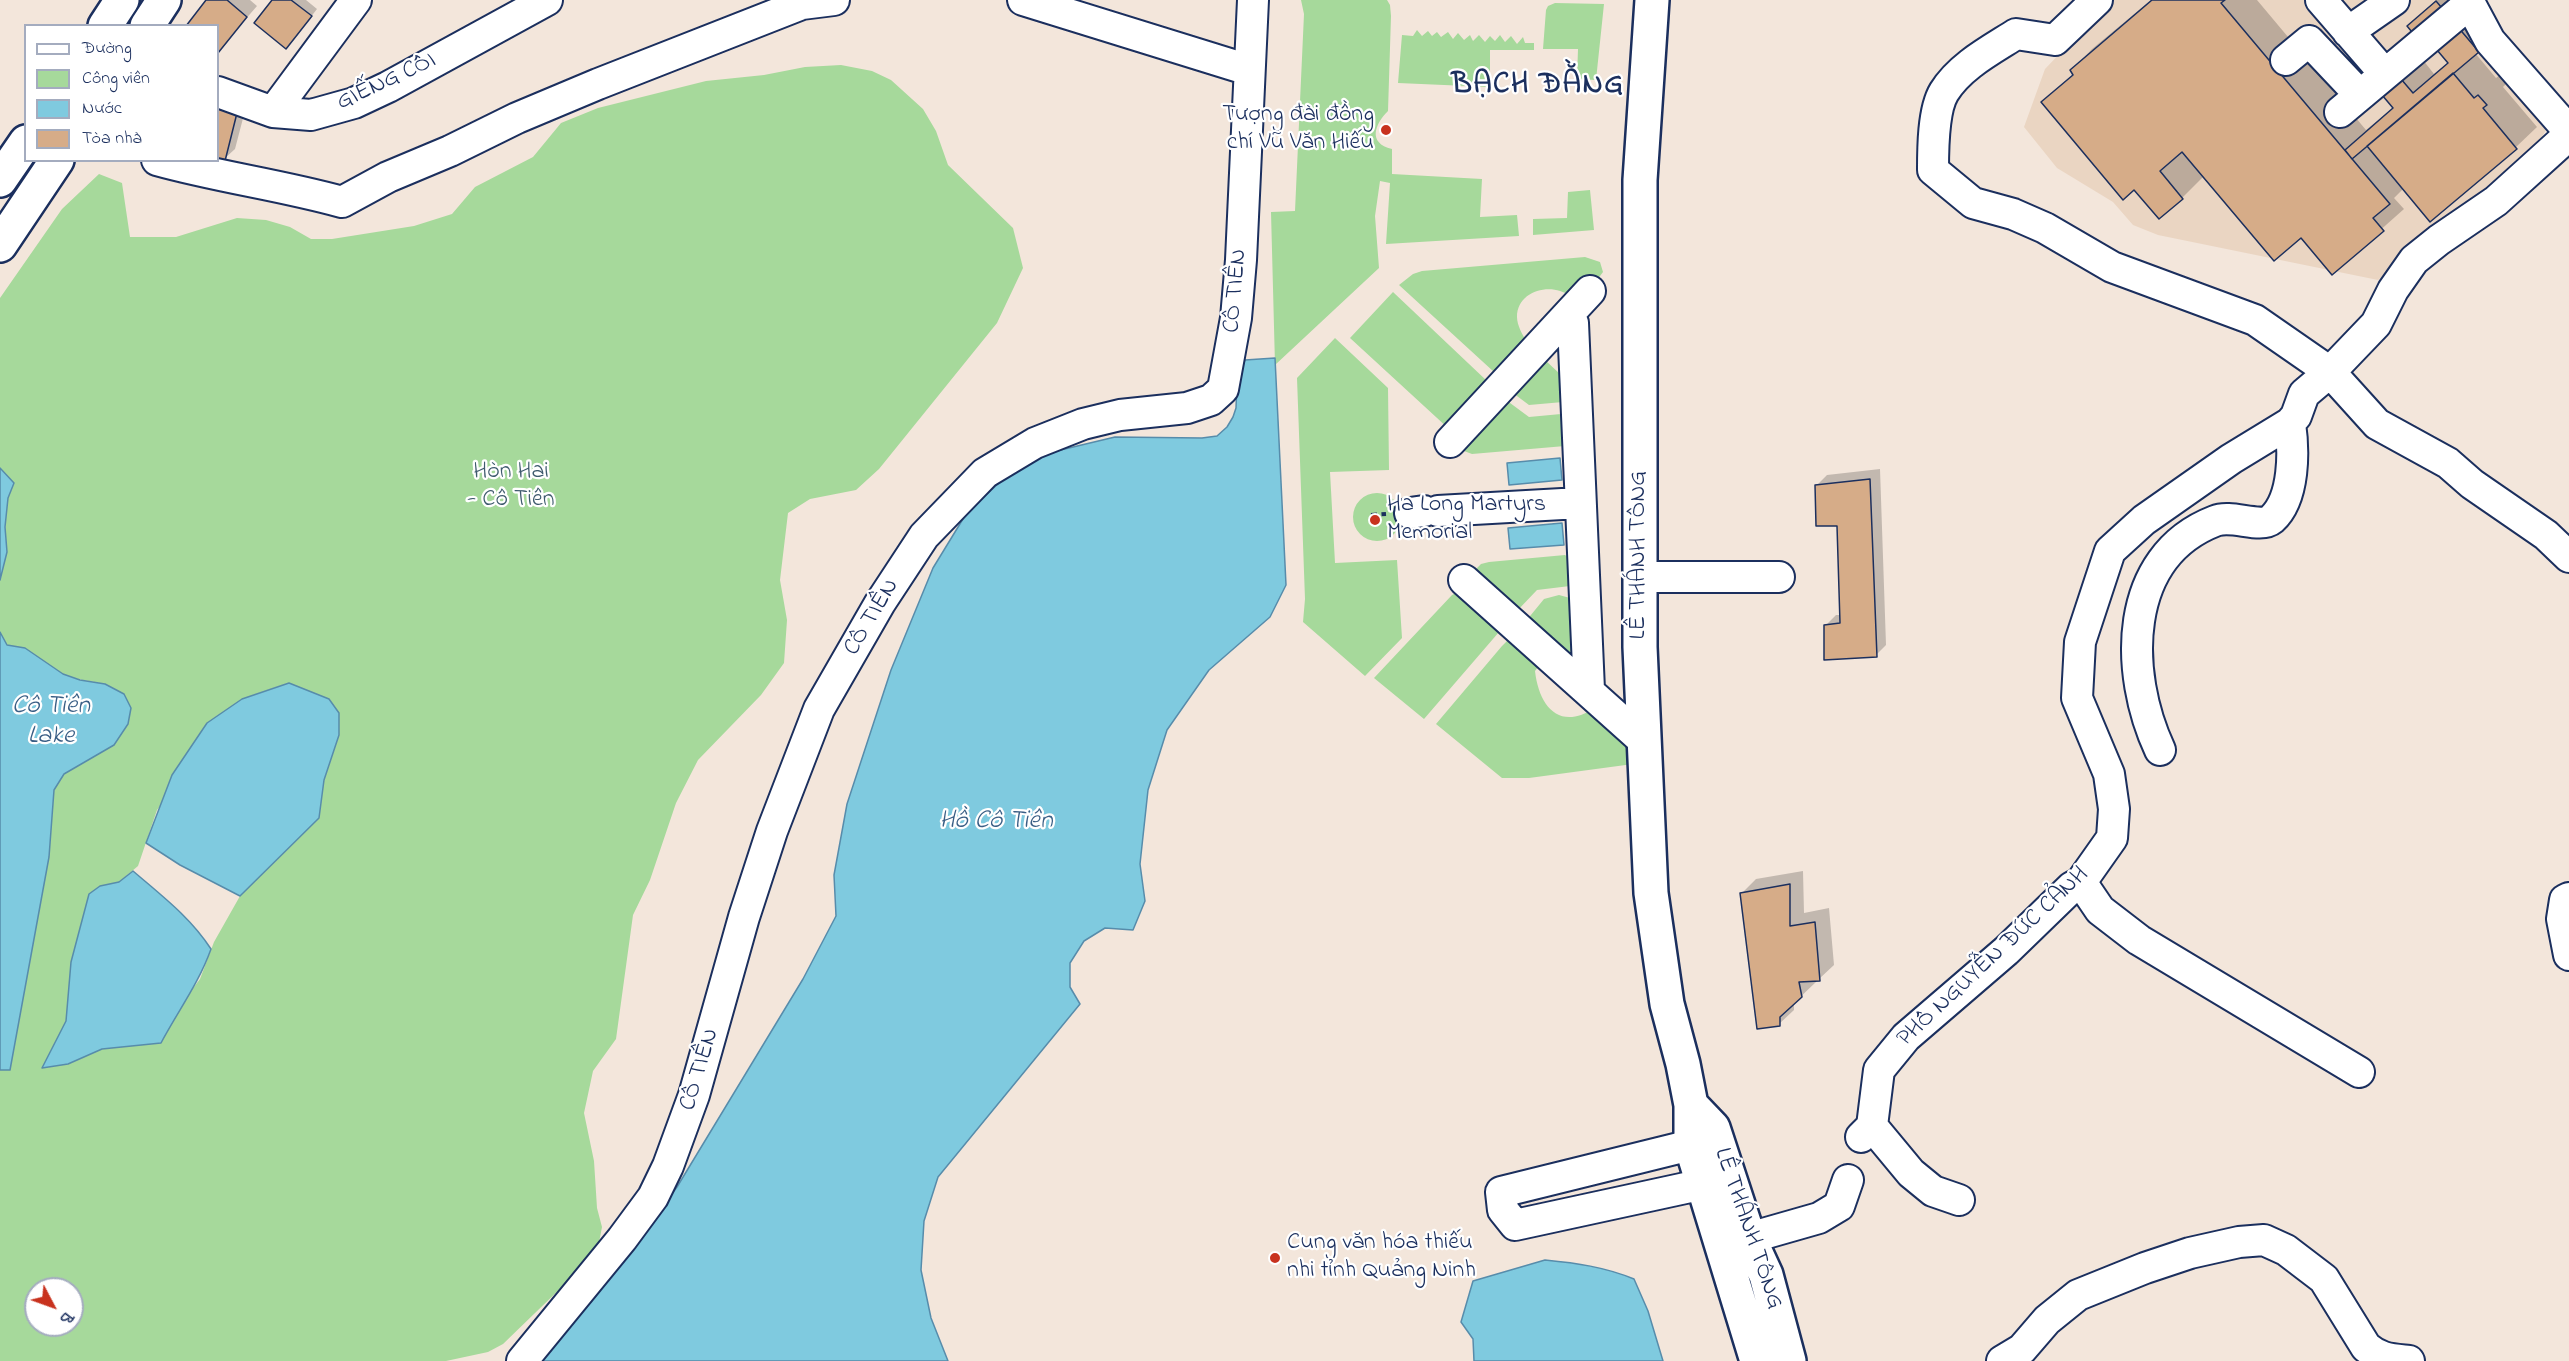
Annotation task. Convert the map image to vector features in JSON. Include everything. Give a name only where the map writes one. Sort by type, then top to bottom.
[{"type":"main road","points":[[106,24],[122,0]]},
{"type":"main road","points":[[148,24],[164,0]]},
{"type":"main road","name":"LÊ THÁNH TÔNG","points":[[1652,0],[1640,180],[1640,648],[1651,893],[1667,1004],[1683,1064],[1691,1106],[1713,1128],[1704,1143],[1717,1182],[1757,1361]]},
{"type":"main road","points":[[0,180],[24,145]]},
{"type":"main road","points":[[0,245],[56,162]]},
{"type":"main road","name":"LÊ THÁNH TÔNG","points":[[1717,1182],[1749,1238],[1766,1275],[1789,1361]]},
{"type":"street","points":[[273,112],[356,0]]},
{"type":"street","name":"GIẾNG CỐI","points":[[219,92],[273,112],[311,114],[354,103],[388,87],[547,0]]},
{"type":"street","points":[[164,162],[207,174],[285,187],[342,202],[388,177],[548,105],[801,2],[834,0]]},
{"type":"street","points":[[1023,0],[1249,70]]},
{"type":"street","name":"CÔ TIÊN","points":[[522,1361],[622,1239],[653,1197],[694,1095],[744,917],[772,831],[819,709],[880,603],[924,536],[985,473],[1035,443],[1083,424],[1120,416],[1187,408],[1211,400],[1223,389],[1231,357],[1239,292],[1253,0]]},
{"type":"street","points":[[2097,0],[2055,40],[2016,34],[1970,64],[1943,93],[1934,129],[1933,170],[1973,203],[2013,214],[2045,228],[2112,267],[2255,320],[2330,372],[2377,424],[2448,463],[2472,484],[2546,535],[2569,557]]},
{"type":"street","points":[[2321,0],[2384,73]]},
{"type":"street","points":[[2349,32],[2394,0]]},
{"type":"street","points":[[2160,750],[2141,699],[2136,660],[2140,621],[2150,583],[2168,552],[2195,528],[2229,518],[2262,523],[2270,521],[2284,499],[2293,457],[2290,423],[2296,416],[2304,394],[2330,372],[2376,324],[2393,290],[2414,260],[2496,201],[2569,133],[2490,41],[2469,2],[2350,103],[2309,41],[2286,60]]},
{"type":"street","points":[[1450,442],[1590,291]]},
{"type":"street","points":[[1569,314],[1573,323],[1589,690]]},
{"type":"street","name":"PHỐ NGUYỄN ĐỨC CẢNH","points":[[1959,1200],[1934,1191],[1911,1173],[1867,1131],[1879,1070],[1906,1037],[2006,951],[2072,886],[2081,882],[2112,838],[2114,809],[2109,774],[2078,698],[2080,642],[2110,551],[2144,520],[2231,459],[2290,423]]},
{"type":"street","points":[[1424,511],[1580,503]]},
{"type":"street","points":[[1641,577],[1779,577]]},
{"type":"street","points":[[1464,580],[1645,742]]},
{"type":"street","points":[[2081,882],[2100,910],[2132,935],[2359,1071]]},
{"type":"street","points":[[2569,898],[2565,900],[2562,919],[2569,955]]},
{"type":"street","points":[[1704,1143],[1501,1192],[1503,1210],[1515,1225],[1717,1182]]},
{"type":"street","points":[[1749,1238],[1819,1218],[1839,1206],[1848,1180]]},
{"type":"street","points":[[2002,1361],[2022,1349],[2047,1320],[2078,1295],[2190,1253],[2239,1242],[2264,1240],[2286,1250],[2324,1279],[2366,1347],[2383,1358],[2409,1361]]},
{"type":"shaded area","points":[[2111,0],[2452,0],[2539,112],[2546,130],[2537,145],[2378,280],[2158,235],[2133,225],[2113,202],[2057,168],[2024,127],[2045,69]]},
{"type":"green space","points":[[1301,0],[1387,0],[1391,16],[1388,111],[1377,127],[1376,138],[1384,146],[1392,149],[1392,174],[1482,179],[1480,217],[1517,215],[1519,236],[1386,244],[1390,183],[1380,181],[1375,216],[1379,268],[1275,365],[1271,212],[1295,211],[1304,14]]},
{"type":"green space","points":[[1555,3],[1604,4],[1596,80],[1577,79],[1578,49],[1543,49],[1546,10],[1548,6]]},
{"type":"green space","points":[[1417,30],[1422,36],[1428,31],[1432,36],[1437,32],[1441,37],[1448,32],[1453,39],[1458,33],[1464,40],[1470,35],[1473,41],[1479,35],[1485,42],[1490,36],[1495,41],[1500,35],[1505,42],[1511,36],[1517,44],[1523,37],[1525,43],[1534,43],[1534,50],[1490,50],[1490,87],[1398,83],[1402,35],[1413,36]]},
{"type":"green space","name":"Hòn Hai - Cô Tiên","points":[[841,65],[872,71],[891,80],[923,109],[936,131],[948,165],[1013,228],[1023,268],[997,323],[879,469],[856,490],[810,499],[788,513],[780,580],[787,620],[784,663],[761,695],[698,760],[676,803],[650,880],[633,915],[616,1039],[593,1071],[584,1113],[594,1161],[597,1208],[602,1227],[597,1253],[503,1344],[488,1352],[446,1361],[0,1361],[0,1070],[10,1069],[49,857],[54,790],[64,774],[114,745],[105,684],[63,674],[30,653],[7,645],[0,632],[0,580],[7,552],[5,527],[8,498],[13,483],[0,468],[0,298],[62,209],[99,174],[122,183],[130,237],[176,237],[237,218],[266,220],[290,227],[311,239],[332,239],[414,226],[452,214],[475,187],[533,157],[561,123],[598,108],[706,81],[764,75],[805,67]],"holes":[[[288,683],[339,735],[324,780],[319,818],[240,896],[214,942],[200,979],[184,1000],[161,1043],[102,1049],[68,1064],[43,1068],[66,1021],[100,886],[119,882],[138,866],[157,810],[242,699]]]},
{"type":"green space","points":[[1590,190],[1594,230],[1533,235],[1533,219],[1567,218],[1568,192]]},
{"type":"green space","points":[[1585,257],[1600,262],[1603,272],[1597,280],[1570,296],[1563,292],[1545,289],[1523,300],[1517,320],[1527,343],[1499,374],[1494,372],[1399,285],[1413,274],[1422,271]]},
{"type":"green space","points":[[1393,292],[1487,381],[1449,429],[1350,338]]},
{"type":"green space","points":[[1335,338],[1388,388],[1389,470],[1330,472],[1335,563],[1397,560],[1402,638],[1365,676],[1303,622],[1305,599],[1297,378]]},
{"type":"green space","points":[[1545,360],[1560,374],[1563,402],[1529,405],[1513,393]]},
{"type":"green space","points":[[1506,400],[1529,417],[1561,414],[1565,419],[1565,446],[1472,454],[1464,451],[1462,447]]},
{"type":"green space","points":[[1372,493],[1382,493],[1397,503],[1401,517],[1400,526],[1391,537],[1382,541],[1372,541],[1357,531],[1353,522],[1353,512],[1363,497]]},
{"type":"green space","points":[[1565,555],[1569,558],[1570,586],[1537,590],[1516,612],[1474,571],[1481,564],[1489,562]]},
{"type":"green space","points":[[1458,592],[1500,627],[1499,632],[1424,719],[1374,678],[1452,595]]},
{"type":"green space","points":[[1559,595],[1570,598],[1574,654],[1572,657],[1565,658],[1526,621],[1544,599]]},
{"type":"green space","points":[[1515,639],[1541,663],[1535,671],[1537,684],[1541,695],[1553,712],[1572,717],[1596,707],[1627,732],[1633,764],[1529,778],[1502,778],[1436,724],[1502,646],[1507,641]]},
{"type":"water","name":"Hồ Cô Tiên","points":[[1275,358],[1286,585],[1270,617],[1209,670],[1167,730],[1148,790],[1140,864],[1145,901],[1133,930],[1105,928],[1084,941],[1070,963],[1070,987],[1080,1004],[938,1177],[924,1221],[921,1270],[931,1318],[948,1361],[539,1361],[595,1297],[677,1187],[803,979],[836,916],[834,875],[847,804],[891,670],[933,568],[966,514],[1003,479],[1048,453],[1115,437],[1202,438],[1217,436],[1227,427],[1233,417],[1236,408],[1237,383],[1245,360]]},
{"type":"water","points":[[1560,458],[1562,480],[1509,485],[1507,463]]},
{"type":"water","points":[[0,468],[14,483],[8,498],[5,527],[7,552],[0,580]]},
{"type":"water","points":[[1562,523],[1564,545],[1510,549],[1508,528]]},
{"type":"water","name":"Cô Tiên Lake","points":[[0,632],[7,645],[25,648],[63,674],[80,680],[105,684],[124,694],[131,708],[128,724],[114,745],[64,774],[54,790],[49,857],[10,1070],[0,1070]]},
{"type":"water","points":[[289,683],[329,699],[339,713],[339,735],[324,780],[319,818],[240,896],[180,865],[146,843],[172,775],[207,723],[242,699]]},
{"type":"water","points":[[133,871],[175,907],[203,937],[211,949],[206,961],[161,1043],[102,1049],[68,1064],[42,1068],[66,1021],[71,962],[89,894],[100,886],[119,882]]},
{"type":"water","points":[[1545,1260],[1590,1266],[1634,1279],[1648,1311],[1663,1361],[1474,1361],[1473,1339],[1461,1322],[1473,1281]]},
{"type":"building","points":[[206,0],[227,0],[247,17],[219,52],[219,24],[188,24]]},
{"type":"building","points":[[272,0],[291,0],[312,16],[286,49],[254,23]]},
{"type":"building","points":[[2152,0],[2225,0],[2221,3],[2390,204],[2373,218],[2384,231],[2332,275],[2301,238],[2274,261],[2182,152],[2160,171],[2183,199],[2159,219],[2134,190],[2123,200],[2041,102],[2073,75],[2070,70]]},
{"type":"building","points":[[2436,1],[2479,52],[2352,159],[2345,150],[2393,108],[2382,95],[2401,79],[2413,93],[2448,63],[2437,50],[2431,55],[2407,26]]},
{"type":"building","points":[[2453,73],[2474,98],[2478,95],[2487,105],[2483,108],[2517,149],[2430,222],[2367,146]]},
{"type":"building","points":[[219,108],[237,113],[225,161],[219,159]]},
{"type":"building","points":[[1870,479],[1877,657],[1824,660],[1824,625],[1840,623],[1837,526],[1816,526],[1815,485]]},
{"type":"building","points":[[1790,884],[1790,926],[1815,922],[1820,981],[1799,982],[1802,997],[1780,1017],[1780,1026],[1757,1029],[1740,893]]},
{"type":"place","name":"Tượng đài đồng chí Vũ Văn Hiếu","points":[[1386,130]]},
{"type":"place","name":"Ha Long Martyrs Memorial","points":[[1375,520]]},
{"type":"place","name":"Cung văn hóa thiếu nhi tỉnh Quảng Ninh","points":[[1275,1258]]},
{"type":"district","name":"BẠCH ĐẰNG","points":[[1538,87]]}]
